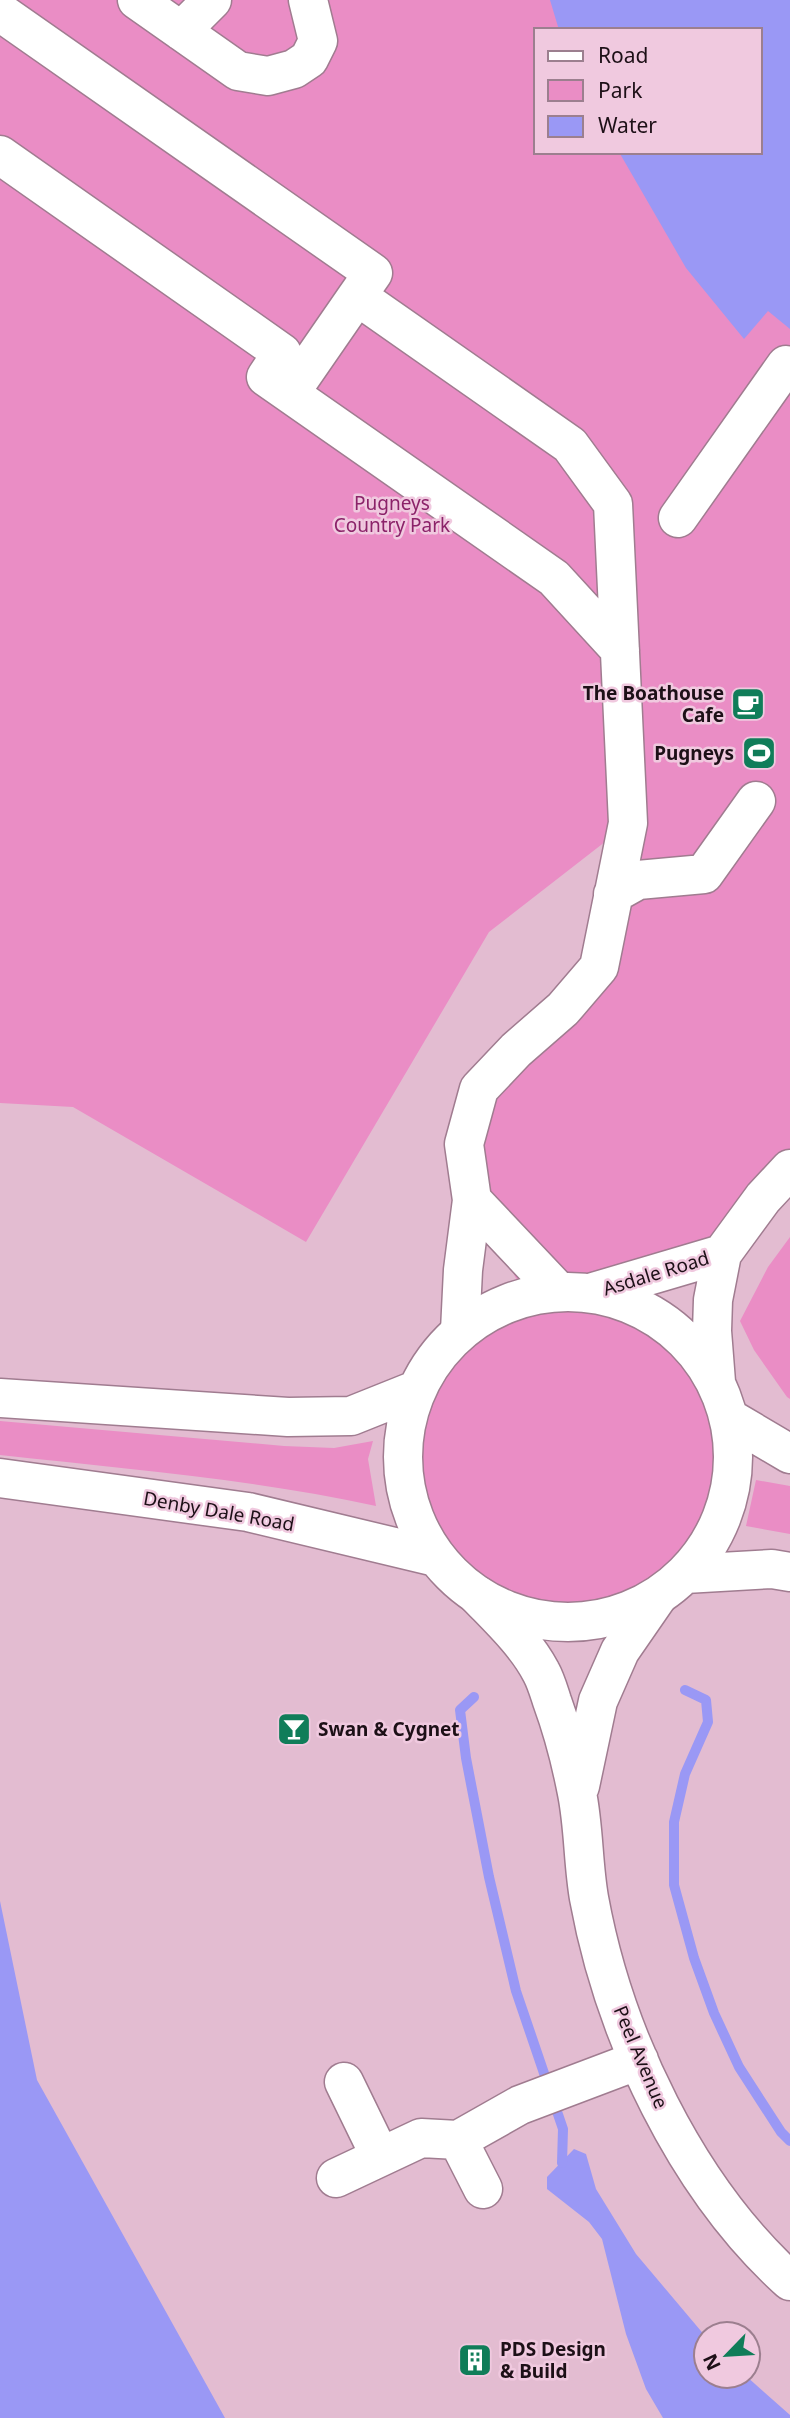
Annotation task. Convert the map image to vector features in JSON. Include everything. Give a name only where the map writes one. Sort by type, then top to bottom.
[{"type":"main road","points":[[137,0],[237,71],[268,76],[294,69],[309,59],[318,41],[308,0]]},
{"type":"main road","points":[[181,31],[212,0]]},
{"type":"main road","points":[[0,12],[373,273],[290,393]]},
{"type":"main road","points":[[0,155],[282,353],[266,377],[554,578],[620,650]]},
{"type":"main road","points":[[357,296],[570,445],[613,504],[628,823],[599,967],[563,1009],[516,1050],[479,1089],[464,1144],[472,1200],[463,1269],[460,1331]]},
{"type":"main road","points":[[678,518],[786,365]]},
{"type":"main road","points":[[613,894],[638,880],[704,874],[756,802]]},
{"type":"main road","name":"Asdale Road","points":[[672,1585],[711,1540],[728,1501],[733,1460],[712,1331],[713,1300],[722,1254],[763,1198],[790,1170]]},
{"type":"main road","points":[[472,1200],[574,1292]]},
{"type":"main road","name":"Asdale Road","points":[[574,1292],[722,1254]]},
{"type":"main road","points":[[790,1454],[723,1401],[697,1354],[676,1331],[651,1313],[622,1300],[574,1292],[527,1296],[491,1309],[460,1331],[435,1358],[416,1390],[404,1430],[403,1472],[414,1517],[436,1557],[455,1578],[477,1595],[514,1613],[554,1622],[588,1621],[621,1614],[672,1585],[772,1569],[790,1572]]},
{"type":"main road","points":[[0,1398],[314,1417],[352,1416],[416,1390]]},
{"type":"main road","name":"Denby Dale Road","points":[[0,1478],[247,1512],[436,1557]]},
{"type":"main road","name":"Peel Avenue","points":[[578,1795],[598,1701],[620,1651],[672,1585]]},
{"type":"main road","name":"Peel Avenue","points":[[477,1595],[509,1628],[541,1672],[562,1727],[578,1795],[589,1898],[611,1984],[639,2060],[668,2122],[707,2188],[784,2264]]},
{"type":"main road","points":[[336,2178],[421,2138],[458,2140],[520,2105],[639,2060]]},
{"type":"main road","points":[[344,2082],[380,2156]]},
{"type":"main road","points":[[458,2140],[483,2189]]},
{"type":"green space","name":"Pugneys Country Park","points":[[0,0],[790,0],[790,1169],[722,1254],[622,1300],[647,1311],[680,1335],[714,1380],[728,1414],[732,1458],[728,1500],[715,1535],[694,1565],[667,1589],[636,1607],[602,1618],[567,1621],[531,1617],[485,1599],[465,1586],[448,1570],[418,1525],[408,1499],[403,1472],[407,1416],[413,1397],[433,1362],[446,1345],[476,1319],[492,1309],[526,1296],[472,1200],[479,1089],[599,967],[628,824],[489,932],[306,1242],[73,1107],[0,1103]]},
{"type":"green space","points":[[790,1237],[790,1399],[754,1350],[740,1321],[768,1267]]},
{"type":"green space","points":[[0,1421],[284,1446],[334,1448],[373,1441],[368,1459],[376,1506],[236,1482],[0,1455]]},
{"type":"green space","points":[[756,1480],[790,1486],[790,1534],[746,1526]]},
{"type":"water","points":[[550,0],[790,0],[790,329],[768,311],[744,339],[686,268],[620,154],[762,154],[762,28],[558,28]]},
{"type":"water","points":[[0,1901],[37,2080],[225,2418],[0,2418]]},
{"type":"water","points":[[574,2149],[586,2154],[596,2189],[636,2254],[692,2320],[692,2390],[762,2390],[790,2415],[790,2418],[663,2418],[646,2389],[626,2334],[602,2239],[589,2222],[547,2189],[547,2177]]},
{"type":"waterway","points":[[685,1690],[706,1700],[708,1722],[685,1774],[674,1822],[674,1885],[694,1958],[714,2013],[739,2067],[781,2132],[790,2141]]},
{"type":"waterway","points":[[474,1697],[460,1710],[466,1758],[489,1877],[516,1991],[563,2129],[562,2163]]},
{"type":"place","name":"The Boathouse Cafe","points":[[748,704]]},
{"type":"place","name":"Pugneys","points":[[759,753]]},
{"type":"place","name":"Swan & Cygnet","points":[[294,1729]]},
{"type":"place","name":"PDS Design & Build","points":[[475,2360]]}]
